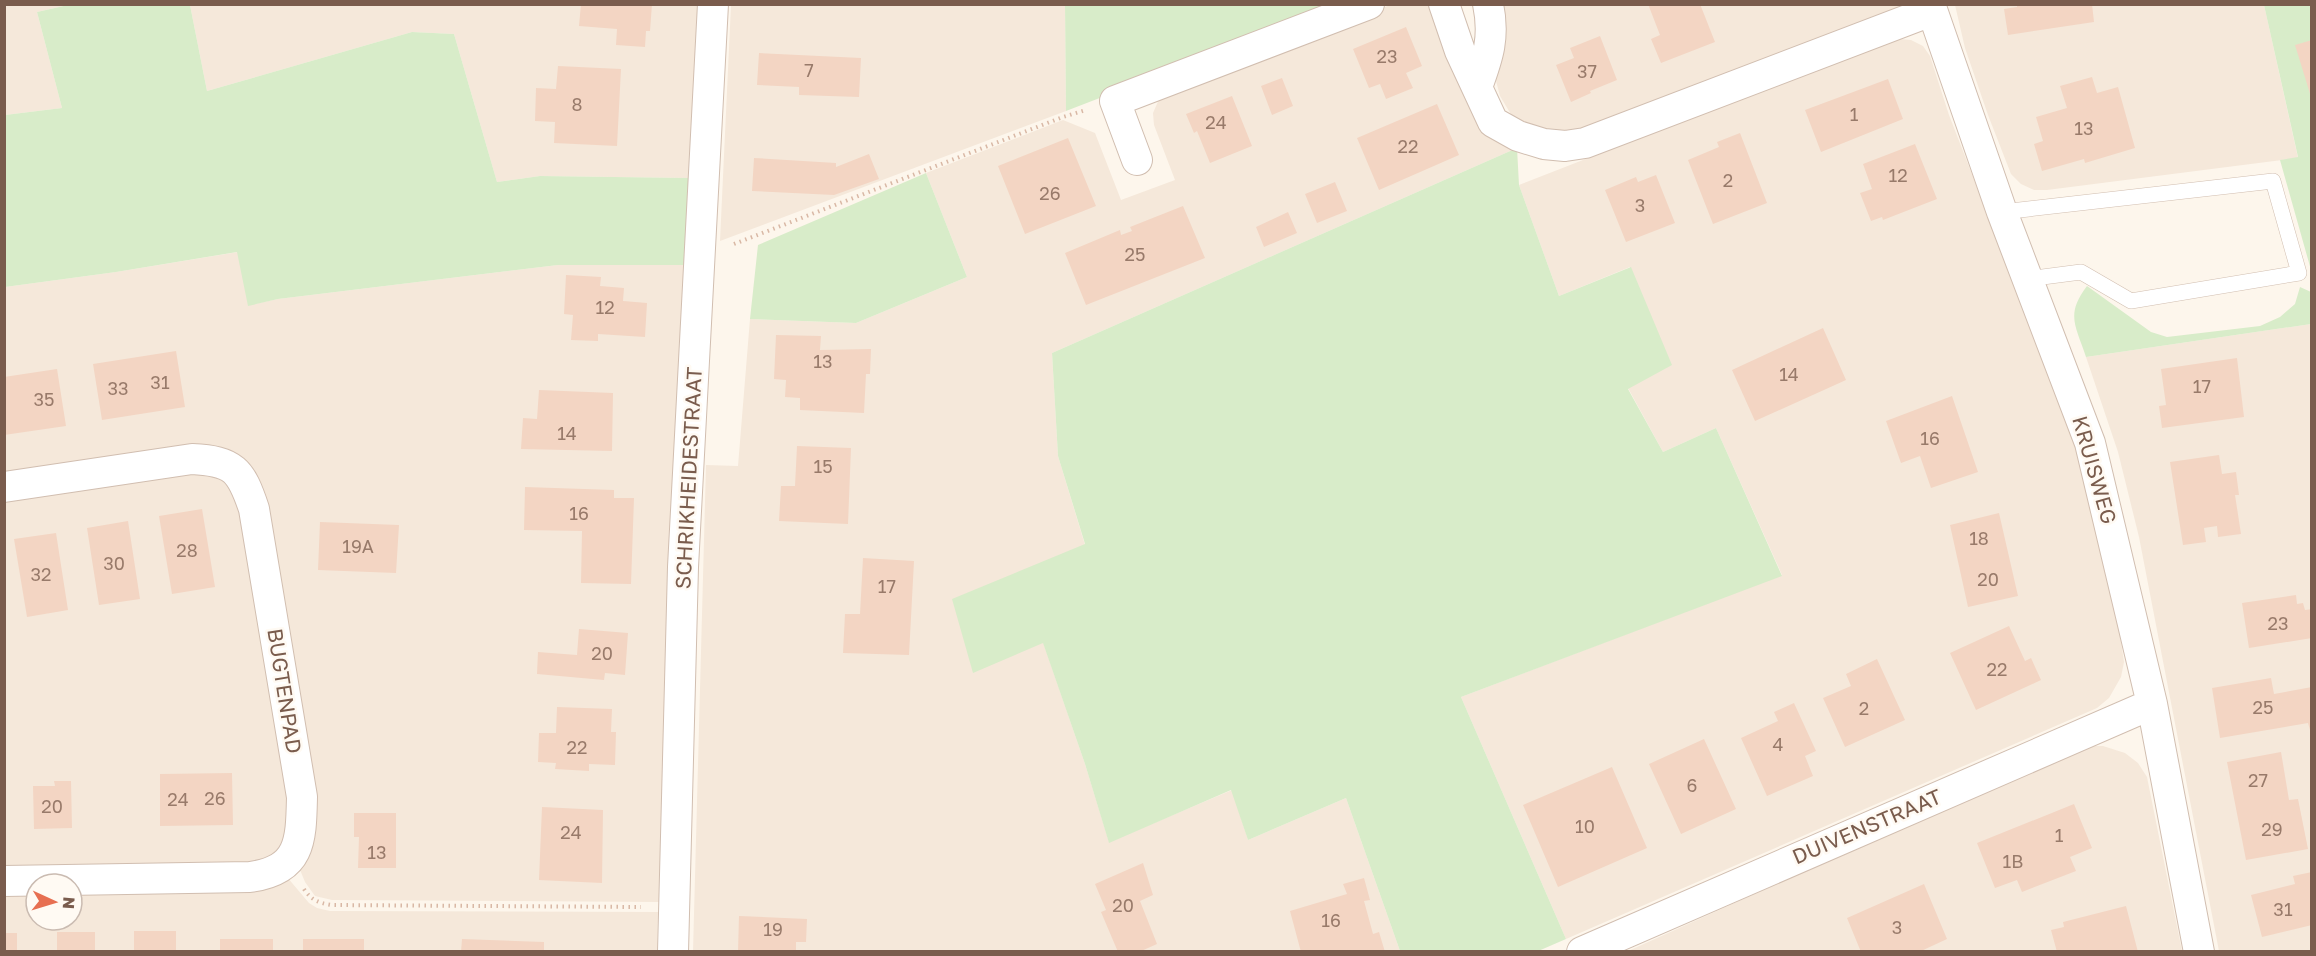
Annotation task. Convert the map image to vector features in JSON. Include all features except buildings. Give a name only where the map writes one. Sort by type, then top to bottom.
[{"type":"street","name":"SCHRIKHEIDESTRAAT","points":[[674,951],[683,567],[713,4]]},
{"type":"street","points":[[1137,160],[1115,101],[1369,4]]},
{"type":"street","points":[[1444,4],[1460,51],[1493,122],[1518,136],[1544,144],[1565,146],[1585,143],[1931,8]]},
{"type":"street","points":[[1477,87],[1490,53],[1491,21],[1488,4]]},
{"type":"street","name":"KRUISWEG","points":[[1931,8],[2002,212],[2090,443],[2152,704],[2199,951]]},
{"type":"street","name":"BUGTENPAD","points":[[4,487],[192,459],[211,460],[231,466],[245,483],[254,509],[302,797],[301,830],[295,850],[287,863]]},
{"type":"street","name":"DUIVENSTRAAT","points":[[1582,951],[2152,704]]},
{"type":"street","points":[[4,881],[250,878],[268,875],[287,863]]},
{"type":"lane","points":[[2002,212],[2273,181],[2299,273],[2131,301],[2081,272],[2027,279]]},
{"type":"path","points":[[700,256],[1063,117],[1115,101]]},
{"type":"path","points":[[287,863],[308,896],[318,903],[332,905],[675,907]]},
{"type":"shaded area","points":[[4,5],[68,5],[37,12],[62,108],[5,115]]},
{"type":"shaded area","points":[[190,5],[698,5],[689,178],[540,176],[497,182],[454,34],[412,32],[207,91]]},
{"type":"shaded area","points":[[731,5],[1065,5],[1066,111],[720,241]]},
{"type":"shaded area","points":[[1390,5],[1432,5],[1517,148],[1052,353],[1058,456],[1085,545],[1043,642],[1109,842],[1232,790],[1248,840],[1346,798],[1400,951],[693,952],[706,465],[738,466],[750,319],[856,323],[967,277],[926,173],[1063,120],[1095,133],[1121,200],[1175,180],[1154,125],[1153,113],[1160,97]]},
{"type":"shaded area","points":[[1498,5],[1900,5],[1583,133],[1543,136],[1512,116],[1500,96],[1496,81]]},
{"type":"shaded area","points":[[1955,5],[2264,5],[2298,158],[2034,190],[2021,184],[2011,174],[1965,48]]},
{"type":"shaded area","points":[[1899,39],[1911,40],[1923,46],[1930,56],[1949,115],[2080,453],[2118,621],[2124,662],[2121,677],[2109,698],[2097,708],[1566,939],[1461,697],[1782,575],[1716,428],[1663,452],[1628,388],[1630,267],[1559,296],[1519,185],[1883,43]]},
{"type":"shaded area","points":[[238,252],[249,305],[278,299],[558,265],[685,265],[659,902],[332,900],[315,896],[305,882],[298,865],[251,471],[5,476],[5,287]]},
{"type":"shaded area","points":[[2311,324],[2311,951],[2219,951],[2139,537],[2118,452],[2086,357]]},
{"type":"shaded area","points":[[209,472],[229,482],[238,494],[286,783],[289,822],[282,847],[264,862],[5,869],[5,501]]},
{"type":"shaded area","points":[[2094,746],[2103,746],[2125,753],[2138,763],[2147,777],[2182,951],[1626,952],[1881,837]]},
{"type":"shaded area","points":[[287,877],[309,903],[317,908],[330,911],[658,912],[657,951],[5,951],[4,893],[24,892],[24,932],[84,932],[84,891]]},
{"type":"green space","points":[[68,5],[190,5],[207,91],[412,32],[454,34],[497,182],[540,176],[689,178],[685,265],[558,265],[278,299],[248,306],[237,252],[5,287],[5,115],[62,108],[37,12]]},
{"type":"green space","points":[[1065,5],[1341,5],[1066,111]]},
{"type":"green space","points":[[2264,5],[2311,5],[2311,270],[2280,160],[2298,157]]},
{"type":"green space","points":[[1517,148],[1519,185],[1559,296],[1631,267],[1672,365],[1628,389],[1663,452],[1716,428],[1782,576],[1461,697],[1566,939],[1536,952],[1400,951],[1346,798],[1248,840],[1231,790],[1109,843],[1085,764],[1043,643],[973,673],[952,599],[1085,544],[1058,456],[1052,353]]},
{"type":"green space","points":[[926,173],[967,277],[856,323],[750,319],[758,245]]},
{"type":"green space","points":[[2087,286],[2151,332],[2167,337],[2260,326],[2280,317],[2295,304],[2300,287],[2311,292],[2311,324],[2086,357],[2076,329],[2074,313],[2080,296]]}]
